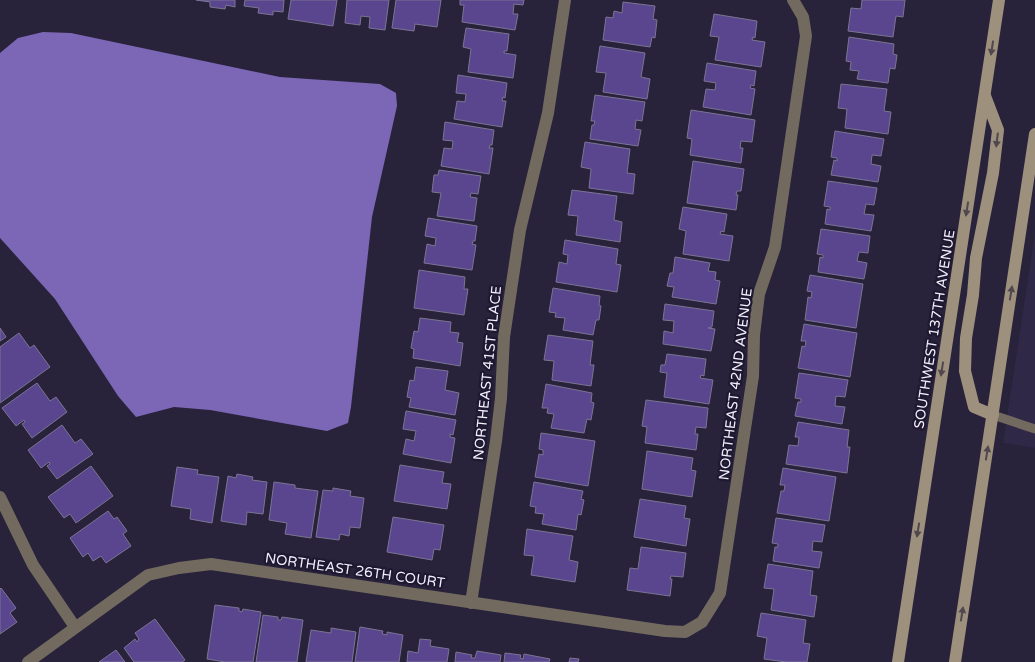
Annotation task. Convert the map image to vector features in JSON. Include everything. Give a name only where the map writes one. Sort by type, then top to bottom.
[{"type":"main road","name":"SOUTHWEST 137TH AVENUE","points":[[898,662],[999,0]]},
{"type":"main road","points":[[985,93],[998,130],[976,258],[973,295],[966,338],[965,371],[974,407],[993,415]]},
{"type":"main road","points":[[955,662],[1032,180],[1035,134]]},
{"type":"street","name":"NORTHEAST 41ST PLACE","points":[[471,602],[496,441],[501,398],[504,336],[520,230],[548,112],[565,0]]},
{"type":"street","name":"NORTHEAST 42ND AVENUE","points":[[702,622],[720,593],[753,376],[754,335],[759,294],[775,248],[805,46],[806,36],[803,17],[793,0]]},
{"type":"street","points":[[0,497],[33,565],[75,627]]},
{"type":"street","name":"NORTHEAST 26TH COURT","points":[[28,662],[148,576],[178,568],[211,564],[665,631],[685,632],[702,622]]},
{"type":"lane","points":[[993,415],[1035,429]]},
{"type":"shaded area","points":[[43,32],[71,33],[280,77],[380,84],[396,93],[397,106],[372,217],[348,423],[327,431],[210,410],[174,407],[136,417],[118,396],[55,299],[0,238],[0,53],[18,38]]},
{"type":"shaded area","points":[[1035,233],[1035,448],[1003,443]]},
{"type":"building","points":[[196,0],[235,0],[235,7],[226,5],[225,9],[210,7],[210,2]]},
{"type":"building","points":[[245,0],[284,0],[283,12],[273,11],[273,15],[258,13],[259,8],[244,6]]},
{"type":"building","points":[[291,0],[337,0],[333,26],[288,19]]},
{"type":"building","points":[[347,0],[389,0],[385,30],[369,28],[370,17],[361,16],[360,25],[345,23]]},
{"type":"building","points":[[396,0],[441,0],[437,27],[415,24],[414,31],[392,28]]},
{"type":"building","points":[[460,0],[524,0],[523,5],[514,4],[513,14],[518,14],[515,30],[462,22],[464,5],[460,5]]},
{"type":"building","points":[[862,0],[905,0],[903,17],[896,16],[893,37],[848,31],[851,8],[861,9]]},
{"type":"building","points":[[623,2],[655,6],[653,19],[657,20],[655,38],[652,37],[650,47],[603,40],[606,17],[613,18],[614,11],[622,13]]},
{"type":"building","points":[[714,14],[757,21],[755,38],[753,37],[752,40],[765,42],[761,67],[715,60],[719,37],[710,36]]},
{"type":"building","points":[[466,28],[509,34],[507,51],[504,51],[504,53],[516,55],[513,78],[468,72],[471,49],[463,47]]},
{"type":"building","points":[[849,37],[894,44],[893,54],[897,55],[895,69],[890,68],[888,83],[857,79],[859,71],[850,70],[851,62],[846,61]]},
{"type":"building","points":[[600,46],[645,53],[641,77],[650,79],[647,99],[603,92],[606,73],[596,72]]},
{"type":"building","points":[[707,63],[756,71],[754,86],[751,85],[750,88],[755,89],[751,115],[703,107],[706,89],[715,90],[716,83],[704,81]]},
{"type":"building","points":[[458,75],[507,83],[505,98],[503,97],[502,101],[506,101],[502,127],[454,119],[457,101],[465,102],[466,94],[456,93]]},
{"type":"building","points":[[841,84],[887,89],[884,111],[891,112],[888,134],[845,128],[847,109],[838,108]]},
{"type":"building","points":[[595,95],[645,102],[642,121],[636,120],[635,129],[641,130],[638,146],[590,139],[592,125],[594,125],[595,121],[591,121]]},
{"type":"building","points":[[691,110],[755,120],[752,142],[741,141],[740,148],[743,148],[741,163],[690,155],[692,139],[687,138]]},
{"type":"building","points":[[445,122],[494,130],[492,145],[489,148],[493,148],[489,174],[441,166],[444,148],[452,149],[453,141],[443,140]]},
{"type":"building","points":[[835,131],[884,139],[881,156],[872,155],[871,164],[881,166],[878,182],[831,175],[834,160],[837,161],[837,158],[831,157]]},
{"type":"building","points":[[585,142],[630,149],[627,173],[635,174],[633,194],[589,188],[591,169],[581,167]]},
{"type":"building","points":[[693,161],[744,169],[741,191],[737,191],[736,195],[738,195],[736,210],[687,203]]},
{"type":"building","points":[[439,170],[481,176],[478,194],[471,193],[470,197],[477,198],[474,221],[437,216],[441,193],[432,192],[434,175],[438,175]]},
{"type":"building","points":[[828,181],[877,188],[874,205],[866,204],[864,214],[874,215],[871,231],[825,224],[827,209],[830,210],[830,207],[824,206]]},
{"type":"building","points":[[572,190],[617,196],[614,220],[622,222],[620,242],[576,235],[578,216],[568,215]]},
{"type":"building","points":[[683,207],[727,214],[724,232],[721,231],[720,234],[733,236],[729,261],[683,254],[686,231],[679,229]]},
{"type":"building","points":[[428,218],[477,226],[475,241],[472,244],[476,245],[472,270],[424,263],[427,244],[435,246],[436,238],[425,236]]},
{"type":"building","points":[[821,229],[870,236],[868,253],[859,252],[857,261],[867,263],[864,279],[818,272],[820,257],[823,258],[823,255],[817,254]]},
{"type":"building","points":[[565,240],[618,249],[616,264],[621,265],[617,292],[556,282],[559,262],[567,264],[568,255],[563,254]]},
{"type":"building","points":[[675,257],[710,263],[708,271],[716,272],[715,280],[720,281],[716,304],[672,297],[674,287],[667,286],[670,273],[673,273]]},
{"type":"building","points":[[419,270],[465,277],[464,289],[468,289],[464,315],[414,308]]},
{"type":"building","points":[[810,275],[863,284],[856,328],[805,320],[808,297],[811,298],[812,292],[807,291]]},
{"type":"building","points":[[553,288],[600,296],[599,320],[596,320],[593,335],[563,330],[565,318],[555,317],[556,313],[549,312]]},
{"type":"building","points":[[665,304],[714,311],[712,327],[708,328],[715,329],[711,351],[663,344],[664,331],[673,333],[674,321],[663,320]]},
{"type":"building","points":[[420,318],[451,322],[450,332],[459,333],[457,342],[463,343],[460,366],[413,358],[414,349],[411,348],[414,331],[418,332]]},
{"type":"building","points":[[804,324],[857,333],[850,377],[798,368],[802,346],[805,347],[806,341],[801,341]]},
{"type":"building","points":[[0,328],[6,337],[0,341]]},
{"type":"building","points":[[19,333],[30,348],[34,345],[50,367],[0,403],[0,347]]},
{"type":"building","points":[[548,335],[593,341],[590,365],[594,365],[591,386],[552,380],[554,361],[544,360]]},
{"type":"building","points":[[667,354],[706,359],[704,376],[701,375],[700,378],[713,380],[709,404],[664,397],[667,373],[660,372],[661,365],[665,365]]},
{"type":"building","points":[[416,367],[448,371],[445,390],[459,393],[455,415],[409,407],[411,398],[407,397],[410,380],[414,381]]},
{"type":"building","points":[[799,373],[848,380],[845,397],[836,396],[835,406],[845,407],[842,424],[795,416],[798,402],[801,402],[801,399],[795,398]]},
{"type":"building","points":[[37,383],[50,401],[56,397],[67,412],[32,438],[22,424],[25,422],[24,420],[16,426],[2,408]]},
{"type":"building","points":[[546,384],[592,393],[591,402],[594,403],[591,420],[587,419],[584,433],[551,428],[554,414],[547,413],[548,408],[542,408]]},
{"type":"building","points":[[646,400],[708,408],[706,428],[696,427],[695,434],[698,434],[696,450],[645,443],[647,427],[642,426]]},
{"type":"building","points":[[406,411],[456,420],[453,435],[450,434],[450,437],[455,438],[451,463],[403,454],[406,439],[414,441],[416,431],[403,429]]},
{"type":"building","points":[[798,422],[849,430],[847,447],[850,447],[847,473],[786,464],[789,445],[798,446],[799,437],[795,437]]},
{"type":"building","points":[[62,425],[75,443],[81,439],[93,454],[57,479],[47,466],[50,464],[49,462],[41,468],[28,450]]},
{"type":"building","points":[[541,433],[595,441],[588,486],[535,477],[539,454],[543,455],[543,450],[539,449]]},
{"type":"building","points":[[647,451],[693,458],[691,470],[696,471],[692,497],[642,489]]},
{"type":"building","points":[[400,465],[444,472],[442,483],[451,484],[447,509],[394,501]]},
{"type":"building","points":[[91,466],[113,496],[76,523],[70,514],[64,518],[48,497]]},
{"type":"building","points":[[177,467],[198,470],[197,474],[219,477],[212,523],[190,519],[191,509],[171,506]]},
{"type":"building","points":[[783,468],[836,477],[829,521],[777,513],[781,491],[784,491],[785,485],[780,485]]},
{"type":"building","points":[[237,474],[253,477],[252,480],[267,482],[263,514],[247,512],[246,525],[221,521],[228,476],[236,478]]},
{"type":"building","points":[[274,482],[295,485],[295,488],[318,491],[311,538],[285,534],[287,523],[269,520]]},
{"type":"building","points":[[534,482],[583,491],[581,499],[584,500],[581,515],[578,514],[576,530],[542,524],[544,514],[535,513],[536,507],[530,506]]},
{"type":"building","points":[[333,488],[351,491],[350,496],[364,498],[360,528],[350,527],[349,536],[340,534],[339,540],[316,537],[323,490],[333,491]]},
{"type":"building","points":[[640,499],[686,506],[684,518],[690,519],[686,546],[634,537]]},
{"type":"building","points":[[108,511],[114,519],[117,517],[127,531],[123,534],[131,546],[106,563],[101,556],[93,561],[88,553],[83,557],[70,538]]},
{"type":"building","points":[[393,517],[444,525],[440,550],[434,549],[432,560],[387,552]]},
{"type":"building","points":[[776,518],[825,525],[822,542],[813,541],[812,551],[822,552],[819,568],[773,561],[775,547],[778,547],[778,544],[772,543]]},
{"type":"building","points":[[527,529],[573,536],[569,560],[578,562],[575,582],[531,575],[534,556],[524,555]]},
{"type":"building","points":[[641,547],[686,553],[683,577],[671,576],[670,596],[627,590],[630,568],[638,569]]},
{"type":"building","points":[[768,564],[813,571],[810,595],[817,596],[814,617],[771,610],[774,589],[764,588]]},
{"type":"building","points":[[0,589],[16,608],[10,613],[17,622],[0,634]]},
{"type":"building","points":[[215,605],[239,608],[239,611],[242,612],[243,609],[261,612],[253,662],[225,662],[207,659]]},
{"type":"building","points":[[761,613],[806,620],[803,643],[810,644],[807,662],[764,659],[767,638],[757,636]]},
{"type":"building","points":[[263,615],[278,617],[278,620],[281,620],[282,617],[303,620],[297,662],[256,662]]},
{"type":"building","points":[[155,619],[185,660],[182,662],[134,662],[124,648],[135,639],[137,642],[139,639],[135,633]]},
{"type":"building","points":[[360,627],[383,631],[382,634],[387,635],[387,632],[403,635],[399,662],[355,662]]},
{"type":"building","points":[[331,628],[356,632],[352,662],[306,662],[311,630],[331,633]]},
{"type":"building","points":[[420,639],[431,640],[430,646],[449,649],[447,662],[407,662],[408,651],[418,653]]},
{"type":"building","points":[[116,650],[125,662],[99,662]]},
{"type":"building","points":[[477,651],[501,655],[500,662],[455,662],[456,652],[472,655],[471,658],[475,658]]},
{"type":"building","points":[[505,653],[521,655],[520,658],[523,659],[524,654],[550,659],[549,662],[504,662]]},
{"type":"building","points":[[570,658],[579,659],[578,662],[569,662]]}]
